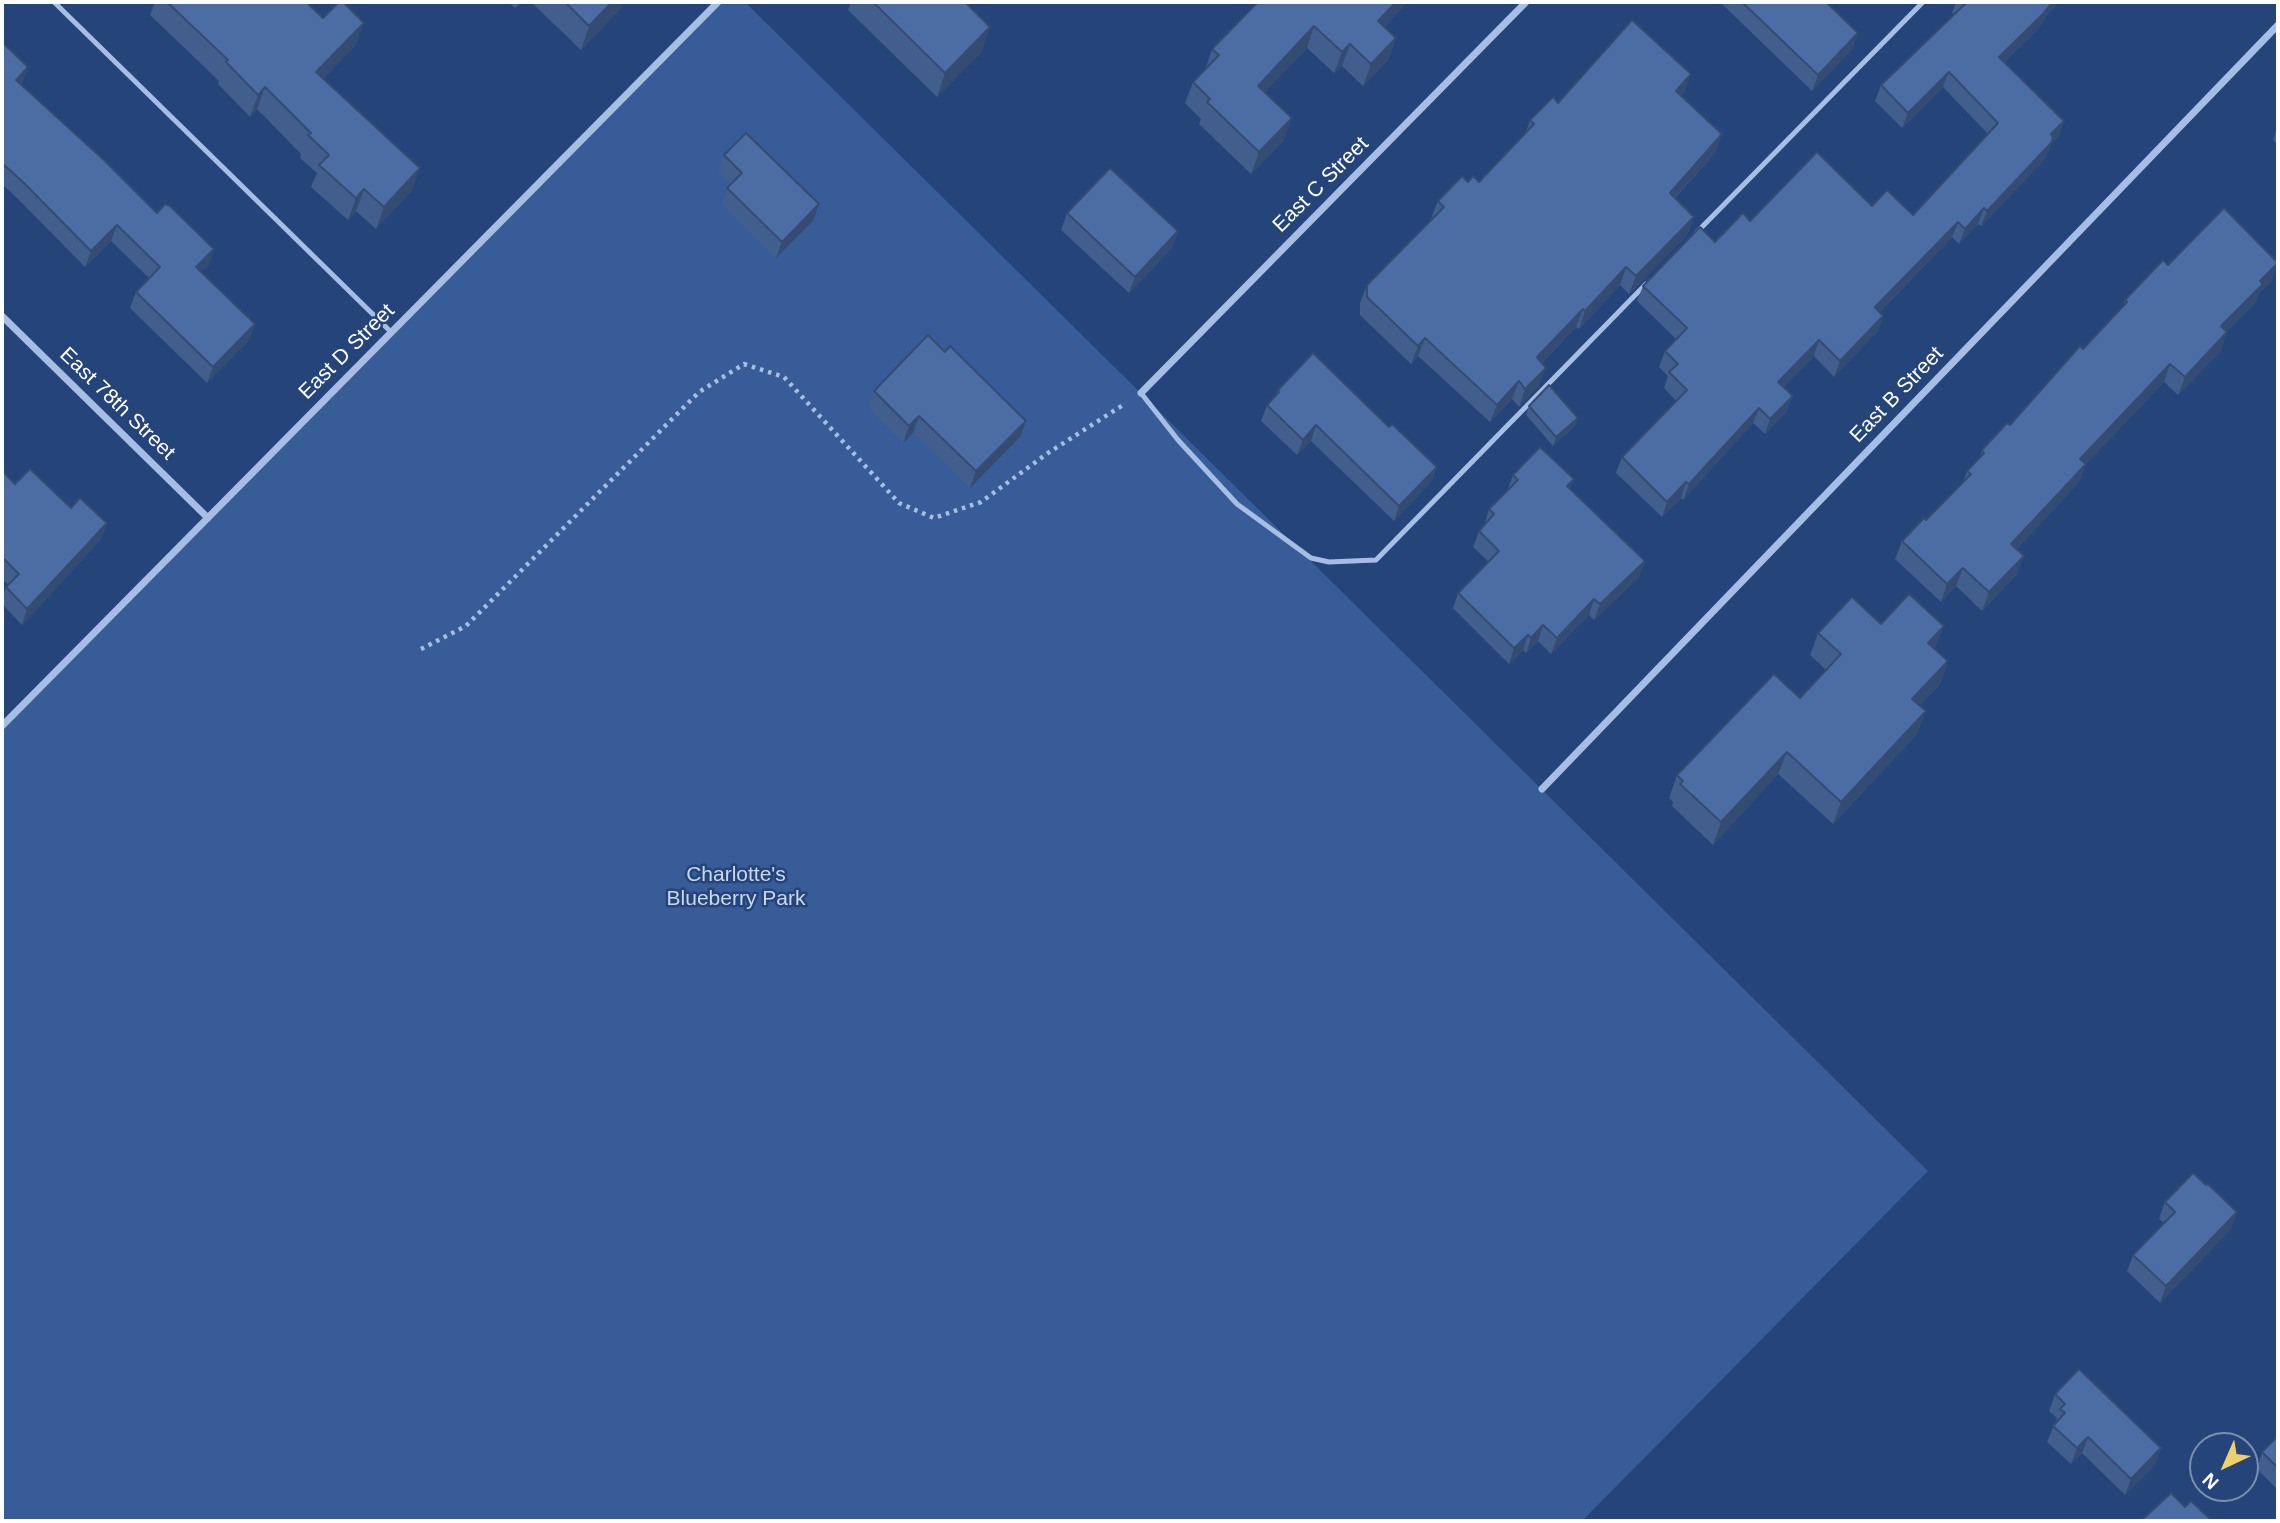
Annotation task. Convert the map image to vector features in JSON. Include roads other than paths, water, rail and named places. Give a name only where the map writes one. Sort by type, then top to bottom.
[{"type":"street","name":"East D Street","points":[[2,726],[718,2]]},
{"type":"street","name":"East C Street","points":[[1141,393],[1527,2]]},
{"type":"street","name":"East B Street","points":[[1542,789],[2278,25]]},
{"type":"street","name":"East 78th Street","points":[[2,316],[208,518]]},
{"type":"lane","points":[[54,2],[391,332]]},
{"type":"lane","points":[[1689,241],[1923,2]]},
{"type":"lane","points":[[1141,393],[1178,440],[1237,504],[1311,558],[1329,562],[1376,560],[1649,281]]},
{"type":"park label","name":"Charlotte's Blueberry Park","points":[[736,887]]}]
